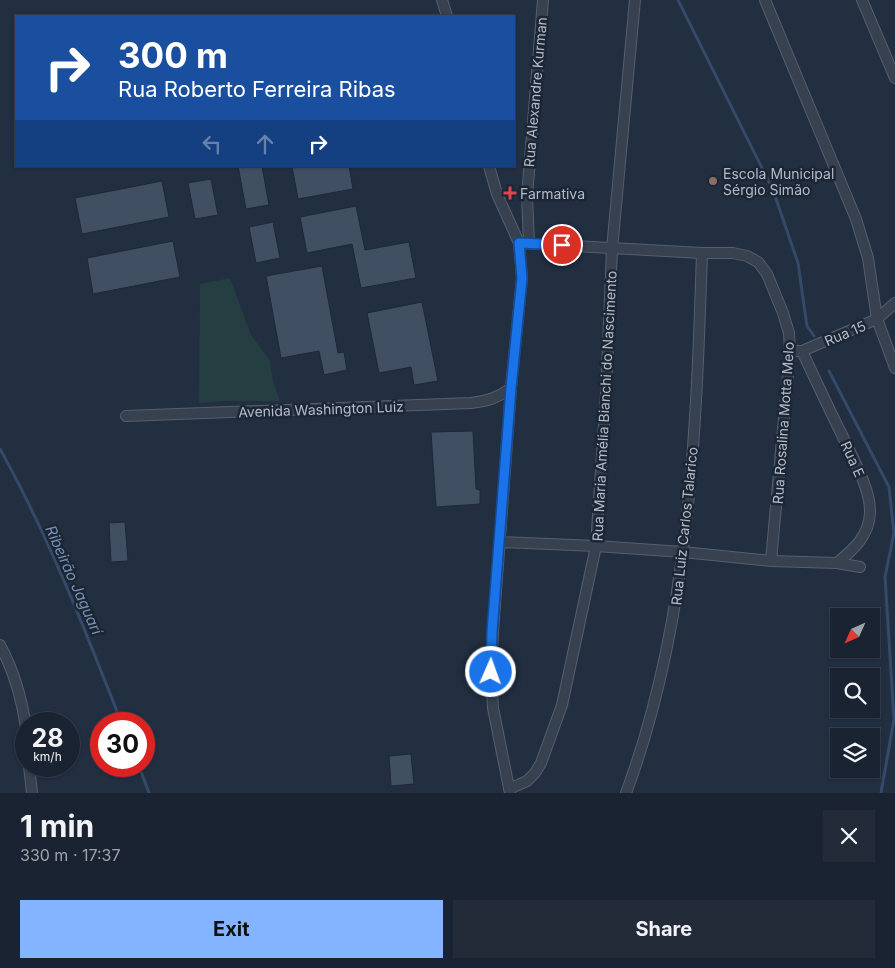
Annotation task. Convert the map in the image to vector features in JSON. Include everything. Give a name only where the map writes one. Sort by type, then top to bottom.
[{"type":"street","points":[[442,0],[447,15]]},
{"type":"street","name":"Rua Alexandre Kurman","points":[[509,791],[494,708],[491,672],[492,632],[543,0]]},
{"type":"street","name":"Rua Maria Amélia Bianchi do Nascimento","points":[[509,791],[527,781],[535,773],[541,763],[562,705],[596,546],[606,394],[612,249],[635,0]]},
{"type":"street","points":[[765,0],[856,219],[868,258],[877,319],[895,368]]},
{"type":"street","points":[[862,0],[895,78]]},
{"type":"street","points":[[489,167],[497,194],[524,243],[702,253]]},
{"type":"street","name":"Rua Rosalina Motta Melo","points":[[702,253],[733,253],[747,256],[758,262],[767,274],[789,333],[790,352],[772,561]]},
{"type":"street","name":"Rua Luiz Carlos Talarico","points":[[626,793],[648,731],[669,642],[677,597],[697,402],[702,253]]},
{"type":"street","name":"Rua 15","points":[[790,352],[802,351],[877,319],[895,304]]},
{"type":"street","name":"Rua E","points":[[802,351],[858,470],[868,497],[870,514],[866,531],[856,548],[837,563]]},
{"type":"street","name":"Avenida Washington Luiz","points":[[126,416],[486,401],[500,396],[511,388]]},
{"type":"street","points":[[500,542],[683,552],[772,561],[837,563],[860,567]]},
{"type":"street","points":[[0,645],[16,683],[24,712]]},
{"type":"street","points":[[30,777],[32,793]]},
{"type":"green space","points":[[230,278],[251,335],[270,361],[273,381],[280,401],[199,403],[200,284]]},
{"type":"building","points":[[238,167],[262,167],[269,205],[246,209]]},
{"type":"building","points":[[292,167],[349,167],[353,189],[298,199]]},
{"type":"building","points":[[211,179],[218,215],[195,219],[188,183]]},
{"type":"building","points":[[162,181],[169,217],[82,234],[75,198]]},
{"type":"building","points":[[356,206],[365,250],[409,242],[416,278],[361,288],[352,244],[307,253],[300,217]]},
{"type":"building","points":[[273,222],[280,258],[256,263],[249,227]]},
{"type":"building","points":[[173,241],[180,277],[93,294],[87,258]]},
{"type":"building","points":[[322,266],[338,353],[344,352],[347,370],[324,375],[319,351],[281,358],[266,276]]},
{"type":"building","points":[[422,302],[438,381],[414,385],[411,367],[379,373],[367,313]]},
{"type":"building","points":[[473,431],[476,489],[480,490],[480,504],[436,507],[431,432]]},
{"type":"building","points":[[125,522],[128,561],[111,562],[109,523]]},
{"type":"building","points":[[411,754],[414,784],[391,786],[389,756]]},
{"type":"waterway","points":[[678,0],[773,190],[798,263],[807,326],[814,336]]},
{"type":"waterway","points":[[829,371],[889,487],[894,533],[885,577],[894,719],[881,793]]},
{"type":"waterway","name":"Ribeirão Jaguarí","points":[[0,449],[35,516],[80,619],[117,712]]},
{"type":"waterway","name":"Ribeirão Jaguarí","points":[[143,777],[149,793]]},
{"type":"place","name":"Escola Municipal Sérgio Simão","points":[[713,181]]},
{"type":"place","name":"Farmativa","points":[[510,193]]},
{"type":"route","points":[[491,672],[492,632],[511,388],[522,278],[519,243],[562,245]]}]
